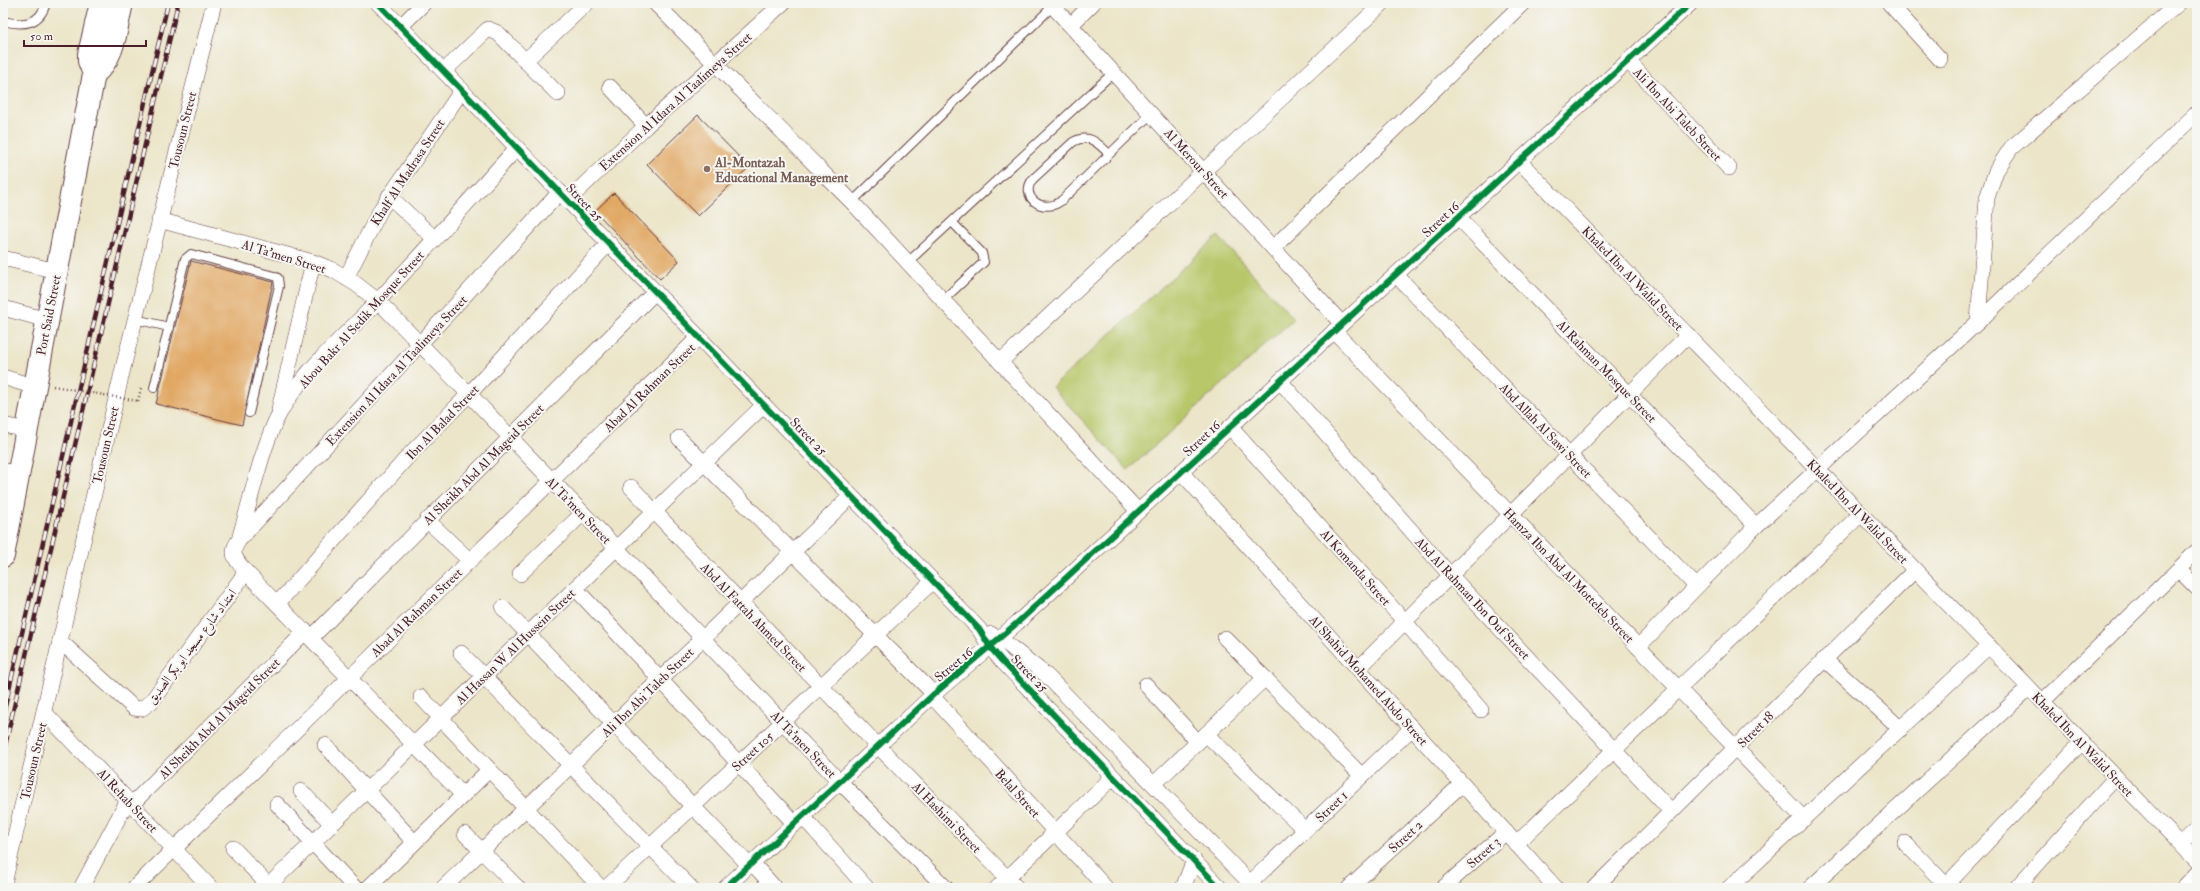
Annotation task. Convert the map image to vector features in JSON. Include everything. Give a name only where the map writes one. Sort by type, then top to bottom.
[{"type":"main road","name":"Port Said Street","points":[[4,548],[11,472],[44,386],[47,320],[94,74],[89,61],[89,54],[101,3]]},
{"type":"main road","points":[[94,74],[104,65],[111,52],[122,3]]},
{"type":"street","name":"Tousoun Street","points":[[3,888],[135,319],[214,3]]},
{"type":"street","name":"Street 25","points":[[378,3],[979,629],[994,642],[1113,777],[1220,888]]},
{"type":"street","points":[[401,26],[424,3]]},
{"type":"street","points":[[525,62],[587,3]]},
{"type":"street","points":[[655,3],[852,202],[1138,511]]},
{"type":"street","name":"Extension Al Idara Al Taalimeya Street","points":[[236,544],[420,344],[564,196],[646,126],[783,3]]},
{"type":"street","points":[[1071,25],[1093,3]]},
{"type":"street","points":[[1000,362],[1203,170],[1383,3]]},
{"type":"street","points":[[1273,248],[1523,3]]},
{"type":"street","name":"Street 16","points":[[725,888],[933,695],[994,642],[1396,275],[1690,3]]},
{"type":"street","points":[[1889,3],[1940,59]]},
{"type":"street","points":[[1978,322],[1987,198],[1996,171],[2011,148],[2179,3]]},
{"type":"street","name":"Al Merour Street","points":[[1052,4],[1273,248],[1338,327]]},
{"type":"street","points":[[444,71],[488,29],[498,33],[558,94]]},
{"type":"street","name":"Ali Ibn Abi Taleb Street","points":[[1628,61],[1729,168]]},
{"type":"street","points":[[610,87],[646,126]]},
{"type":"street","name":"Khalf Al Madrasa Street","points":[[346,278],[389,196],[462,90]]},
{"type":"street","points":[[1638,647],[1756,526],[1978,322],[2197,113]]},
{"type":"street","name":"Abou Bakr Al Sedik Mosque Street","points":[[236,544],[276,419],[310,372],[378,301],[517,148]]},
{"type":"street","name":"Khaled Ibn Al Walid Street","points":[[1519,161],[2197,861]]},
{"type":"street","points":[[389,196],[434,238]]},
{"type":"street","name":"Al Rahman Mosque Street","points":[[1458,217],[1756,526]]},
{"type":"street","name":"Al Ta'men Street","points":[[159,220],[313,262],[346,278],[378,301],[469,394],[582,514],[840,782],[946,888]]},
{"type":"street","name":"Ibn Al Balad Street","points":[[278,603],[412,452],[469,394],[608,243]]},
{"type":"street","points":[[3,258],[56,271]]},
{"type":"street","points":[[276,419],[313,262]]},
{"type":"street","name":"Abd Allah Al Sawi Street","points":[[1396,275],[1696,586]]},
{"type":"street","name":"Al Sheikh Abd Al Mageid Street","points":[[81,888],[130,802],[309,634],[510,438],[655,292]]},
{"type":"street","points":[[3,308],[47,320]]},
{"type":"street","name":"Hamza Ibn Abd Al Motteleb Street","points":[[1338,327],[1511,515],[1804,819]]},
{"type":"street","points":[[1359,668],[1688,335]]},
{"type":"street","name":"Abad Al Rahman Street","points":[[134,888],[699,337]]},
{"type":"street","points":[[3,377],[44,386]]},
{"type":"street","name":"Abd Al Rahman Ibn Ouf Street","points":[[1280,381],[1451,576],[1671,811]]},
{"type":"street","name":"Al Hassan W Al Hussein Street","points":[[268,887],[764,405]]},
{"type":"street","points":[[3,425],[27,430]]},
{"type":"street","name":"Al Komanda Street","points":[[1230,427],[1405,622],[1481,710]]},
{"type":"street","name":"Belal Street","points":[[679,438],[933,695],[1054,833],[1106,888]]},
{"type":"street","name":"Al Shahid Mohamed Abdo Street","points":[[1181,472],[1556,888]]},
{"type":"street","name":"Abd Al Fattah Ahmed Street","points":[[631,487],[878,746]]},
{"type":"street","name":"Ali Ibn Abi Taleb Street","points":[[443,888],[851,496]]},
{"type":"street","points":[[520,574],[582,514]]},
{"type":"street","points":[[1516,844],[1861,514]]},
{"type":"street","points":[[426,520],[469,560]]},
{"type":"street","points":[[236,544],[233,555],[236,561],[309,634],[463,795]]},
{"type":"street","points":[[2043,702],[2197,551]]},
{"type":"street","name":"Street 18","points":[[1594,888],[1915,570]]},
{"type":"street","points":[[2179,570],[2197,588]]},
{"type":"street","name":"امتداد شارع مسجد ابو بكر الصديق","points":[[60,641],[134,708],[141,709],[151,702],[246,572]]},
{"type":"street","name":"Street 105","points":[[606,888],[933,581]]},
{"type":"street","points":[[575,588],[739,764],[868,888]]},
{"type":"street","points":[[503,608],[693,806],[775,888]]},
{"type":"street","points":[[1225,638],[1362,776]]},
{"type":"street","name":"Street 25","points":[[994,642],[1046,675],[1252,886]]},
{"type":"street","points":[[1729,888],[1989,646]]},
{"type":"street","points":[[462,653],[692,888]]},
{"type":"street","points":[[1824,659],[1901,729]]},
{"type":"street","points":[[1154,784],[1265,678]]},
{"type":"street","points":[[1146,686],[1305,830]]},
{"type":"street","points":[[1810,888],[2029,688]]},
{"type":"street","points":[[421,697],[601,888]]},
{"type":"street","name":"Al Rehab Street","points":[[44,712],[211,888]]},
{"type":"street","name":"Street 1","points":[[1252,886],[1305,830],[1412,728]]},
{"type":"street","points":[[1905,843],[1948,888],[1954,876],[2082,742]]},
{"type":"street","points":[[325,745],[414,842]]},
{"type":"street","name":"Al Hashimi Street","points":[[878,746],[1007,885]]},
{"type":"street","points":[[368,888],[489,770]]},
{"type":"street","points":[[1007,885],[1054,833],[1113,777]]},
{"type":"street","points":[[2016,888],[2116,777]]},
{"type":"street","name":"Street 2","points":[[1349,888],[1462,784]]},
{"type":"street","points":[[301,791],[332,824]]},
{"type":"street","points":[[277,804],[355,888]]},
{"type":"street","points":[[2181,844],[2197,829]]},
{"type":"street","name":"Street 3","points":[[1443,888],[1506,832]]},
{"type":"street","points":[[466,834],[518,888]]},
{"type":"street","points":[[233,848],[268,887]]},
{"type":"street","points":[[1183,888],[1194,860]]},
{"type":"street","points":[[2183,888],[2197,873]]},
{"type":"lane","points":[[3,22],[21,25],[31,23],[38,18],[46,3]]},
{"type":"lane","points":[[852,202],[1052,4]]},
{"type":"lane","points":[[908,262],[1114,72]]},
{"type":"lane","points":[[1109,154],[1096,141],[1088,138],[1080,138],[1073,142],[1033,179],[1029,184],[1028,190],[1031,196],[1038,203],[1046,207],[1054,206],[1109,154],[1152,113]]},
{"type":"lane","points":[[942,300],[984,262],[982,253],[952,222]]},
{"type":"lane","points":[[154,388],[187,256],[191,254],[278,278],[280,286],[249,413]]},
{"type":"lane","points":[[135,319],[169,327]]},
{"type":"path","points":[[44,386],[138,401]]},
{"type":"green space","points":[[1218,236],[1294,319],[1128,470],[1052,387]]},
{"type":"building","points":[[698,115],[749,167],[698,216],[647,164]]},
{"type":"building","points":[[614,193],[679,261],[660,279],[595,211]]},
{"type":"building","points":[[191,261],[273,282],[242,425],[156,404]]},
{"type":"railway","points":[[3,715],[168,3]]},
{"type":"railway","points":[[3,754],[178,3]]},
{"type":"cycle path","points":[[378,3],[979,629],[990,647],[1002,661],[1220,888]]},
{"type":"cycle path","points":[[725,888],[934,694],[1017,623],[1691,3]]},
{"type":"place","name":"Al-Montazah Educational Management","points":[[707,169]]}]
